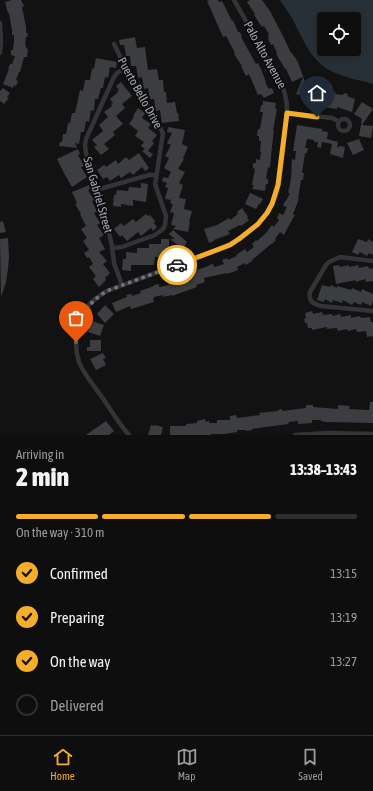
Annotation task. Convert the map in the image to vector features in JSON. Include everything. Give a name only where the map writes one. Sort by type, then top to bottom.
[{"type":"street","name":"Palo Alto Avenue","points":[[128,435],[83,369],[80,362],[76,342],[79,323],[83,313],[100,295],[107,291],[230,245],[258,224],[267,213],[272,204],[278,185],[287,113],[285,92],[234,0]]},
{"type":"street","points":[[0,23],[2,41],[0,54]]},
{"type":"street","name":"Puerto Bello Drive","points":[[112,248],[122,247],[155,235],[163,229],[166,216],[156,184],[156,175],[163,134],[114,44]]},
{"type":"street","name":"San Gabriel Street","points":[[122,285],[114,263],[108,229],[86,154],[85,142],[114,77],[117,73],[126,68]]},
{"type":"street","points":[[287,113],[332,118],[338,121]]},
{"type":"street","points":[[96,190],[149,175],[156,175]]},
{"type":"street","points":[[373,260],[340,257],[334,259],[326,265],[310,292],[309,297],[311,302],[321,306],[373,311]]},
{"type":"street","points":[[295,435],[373,434]]},
{"type":"shaded area","points":[[280,0],[373,0],[373,84],[339,75],[322,65],[307,47],[292,18]]},
{"type":"building","points":[[21,0],[24,6],[22,7],[26,33],[28,33],[25,45],[28,49],[27,57],[24,57],[16,80],[18,81],[16,86],[14,85],[13,88],[3,84],[10,64],[12,64],[15,56],[11,55],[11,50],[13,50],[14,35],[12,35],[9,13],[5,2]]},
{"type":"building","points":[[218,0],[219,2],[222,1],[256,64],[258,63],[265,82],[269,89],[272,88],[274,93],[264,98],[261,94],[258,95],[249,74],[246,76],[226,36],[223,37],[207,1]]},
{"type":"building","points":[[250,0],[262,0],[270,11],[291,53],[298,62],[305,82],[312,84],[311,87],[325,88],[325,91],[336,92],[335,94],[348,94],[347,96],[355,99],[352,112],[337,107],[337,109],[317,106],[312,104],[312,101],[302,98],[302,96],[296,94],[303,77],[292,82],[276,53],[273,44],[271,45],[268,39],[269,34],[264,26],[262,27],[247,2]]},
{"type":"building","points":[[135,37],[137,48],[145,47],[148,70],[157,69],[159,80],[163,80],[167,103],[175,102],[179,121],[162,123],[160,110],[156,111],[154,99],[150,99],[148,88],[144,89],[142,77],[138,78],[136,66],[131,66],[130,56],[126,56],[124,45],[120,45],[119,40]]},
{"type":"building","points":[[96,58],[117,62],[116,68],[110,67],[108,78],[105,77],[103,88],[101,88],[98,99],[95,99],[94,111],[91,110],[89,122],[86,121],[84,132],[81,132],[79,144],[75,143],[77,148],[59,146],[60,142],[62,142],[63,134],[66,134],[72,113],[75,113],[80,90],[83,91],[85,80],[90,80],[92,68],[94,69]]},
{"type":"building","points":[[121,82],[132,96],[122,104],[125,108],[116,116],[123,124],[113,132],[115,135],[104,144],[109,149],[101,155],[94,147],[97,145],[92,140],[103,131],[99,125],[108,117],[104,112],[112,106],[111,104],[113,103],[110,99],[118,92],[117,91],[119,90],[116,86]]},
{"type":"building","points":[[3,88],[10,93],[7,97],[9,98],[4,104],[0,101],[0,91]]},
{"type":"building","points":[[263,101],[276,103],[275,109],[277,109],[273,131],[270,168],[268,167],[266,179],[268,179],[268,184],[266,184],[265,191],[252,189],[254,185],[252,185],[255,169],[253,168],[253,163],[256,163],[256,159],[260,160],[261,152],[261,141],[259,141],[259,136],[257,136],[258,129],[260,129],[263,112],[260,112]]},
{"type":"building","points":[[362,102],[373,109],[362,125],[373,126],[371,138],[359,136],[362,119],[354,114]]},
{"type":"building","points":[[138,108],[145,113],[142,118],[151,124],[148,128],[157,135],[152,141],[154,143],[148,151],[153,154],[150,158],[142,151],[145,149],[141,146],[144,142],[135,136],[138,131],[129,124]]},
{"type":"building","points":[[297,125],[322,129],[322,131],[328,132],[327,139],[338,142],[337,148],[340,146],[345,147],[343,158],[330,154],[332,144],[322,142],[321,148],[317,147],[318,142],[307,139],[305,148],[308,148],[307,153],[305,153],[302,173],[304,173],[303,180],[301,180],[299,199],[293,214],[295,215],[284,235],[280,232],[272,244],[246,265],[245,263],[237,267],[238,270],[227,274],[204,278],[205,282],[196,285],[197,287],[172,296],[163,297],[163,295],[154,297],[154,302],[131,309],[130,306],[116,312],[112,303],[127,297],[126,295],[131,294],[132,296],[141,293],[140,291],[154,285],[159,284],[159,287],[169,285],[167,280],[172,279],[174,284],[183,281],[181,275],[209,265],[213,264],[214,267],[224,264],[222,260],[227,258],[228,260],[237,256],[236,255],[245,249],[247,252],[254,247],[252,244],[266,233],[272,225],[274,227],[279,220],[277,218],[279,213],[283,215],[287,207],[283,206],[290,193],[288,193],[291,179],[292,159],[295,160],[296,151],[293,151]]},
{"type":"building","points":[[168,127],[185,130],[182,144],[188,147],[183,158],[184,159],[178,169],[185,172],[179,183],[183,185],[179,198],[186,199],[184,209],[192,211],[188,232],[173,229],[176,226],[171,225],[174,213],[170,212],[173,204],[170,203],[171,200],[165,199],[168,188],[165,187],[167,183],[162,181],[163,177],[168,178],[171,172],[164,168],[169,158],[165,156],[171,145],[167,143],[172,133],[167,132]]},
{"type":"building","points":[[359,139],[364,150],[353,155],[347,143]]},
{"type":"building","points":[[78,149],[80,154],[78,155],[84,166],[81,167],[87,177],[72,187],[57,159]]},
{"type":"building","points":[[139,153],[149,168],[145,171],[142,167],[133,175],[130,172],[121,178],[119,175],[110,181],[107,177],[103,179],[97,170],[104,165],[106,167],[116,160],[118,164],[126,157],[129,160]]},
{"type":"building","points":[[141,183],[148,184],[146,202],[133,200],[133,206],[121,204],[121,207],[113,206],[114,195],[116,195],[117,190],[128,191],[129,187],[141,188]]},
{"type":"building","points":[[89,185],[90,189],[88,190],[94,200],[92,201],[97,212],[94,213],[100,223],[97,225],[104,235],[99,238],[105,249],[99,252],[107,261],[103,264],[110,273],[99,287],[93,279],[96,276],[89,267],[93,264],[89,257],[87,258],[84,253],[89,250],[83,241],[87,238],[81,229],[86,226],[75,204],[77,203],[72,192]]},
{"type":"building","points":[[250,193],[263,199],[256,209],[245,204]]},
{"type":"building","points":[[242,208],[249,220],[241,226],[240,225],[228,231],[230,234],[209,243],[204,229],[217,225],[229,218],[230,220],[238,214],[237,212]]},
{"type":"building","points":[[146,214],[148,216],[150,215],[155,221],[154,223],[157,227],[153,231],[151,228],[141,236],[138,232],[127,241],[122,235],[120,237],[114,229],[121,223],[124,226],[133,219],[136,222]]},
{"type":"building","points":[[3,221],[6,232],[0,233],[0,222]]},
{"type":"building","points":[[173,230],[187,242],[184,247],[182,245],[180,247],[170,239],[175,239],[169,234]]},
{"type":"building","points":[[8,238],[8,269],[6,282],[1,297],[0,239]]},
{"type":"building","points":[[161,239],[169,239],[169,252],[166,252],[166,257],[155,257],[154,265],[131,265],[131,271],[122,270],[123,259],[126,259],[126,252],[137,253],[137,248],[149,248],[149,244],[161,244]]},
{"type":"building","points":[[358,239],[367,242],[368,239],[373,242],[373,255],[369,253],[367,256],[360,252],[358,255],[352,252]]},
{"type":"building","points":[[339,265],[340,267],[358,265],[359,268],[368,266],[369,269],[373,268],[373,281],[365,282],[366,279],[336,284],[333,266]]},
{"type":"building","points":[[322,285],[330,287],[331,285],[337,288],[337,286],[351,290],[352,288],[361,292],[362,289],[373,294],[373,301],[371,306],[362,302],[361,305],[354,302],[352,305],[343,300],[342,303],[333,300],[332,303],[325,299],[324,302],[317,300]]},
{"type":"building","points":[[105,305],[114,314],[105,323],[97,314]]},
{"type":"building","points":[[312,311],[313,314],[322,312],[323,315],[332,314],[333,316],[340,314],[341,317],[351,315],[351,318],[360,316],[361,318],[370,317],[371,322],[373,322],[373,336],[367,337],[366,331],[357,332],[356,329],[338,331],[337,328],[327,329],[327,327],[312,330],[312,328],[308,328],[304,319],[306,318],[305,313]]},
{"type":"building","points":[[92,321],[104,325],[100,336],[88,332]]},
{"type":"building","points":[[90,340],[101,340],[101,351],[87,351],[87,347],[90,347]]},
{"type":"building","points":[[103,353],[106,358],[103,359],[106,365],[96,370],[90,359]]},
{"type":"building","points":[[370,402],[373,402],[373,423],[326,422],[321,420],[312,420],[312,423],[298,424],[298,421],[288,422],[289,424],[246,431],[237,430],[237,432],[224,434],[170,435],[170,426],[186,426],[186,424],[197,423],[197,421],[205,419],[206,422],[209,421],[209,423],[217,423],[217,420],[230,420],[230,416],[236,415],[237,418],[260,415],[259,413],[278,411],[282,409],[282,411],[306,408],[306,405],[338,409],[338,405],[350,406],[349,409],[369,410]]},
{"type":"building","points":[[106,421],[114,431],[109,435],[86,435]]},
{"type":"building","points":[[151,425],[163,427],[161,435],[148,435]]},
{"type":"way so far","points":[[76,342],[79,323],[83,313],[100,295],[177,265]]},
{"type":"route","points":[[177,265],[230,245],[258,224],[267,213],[276,195],[287,113],[317,117]]}]
